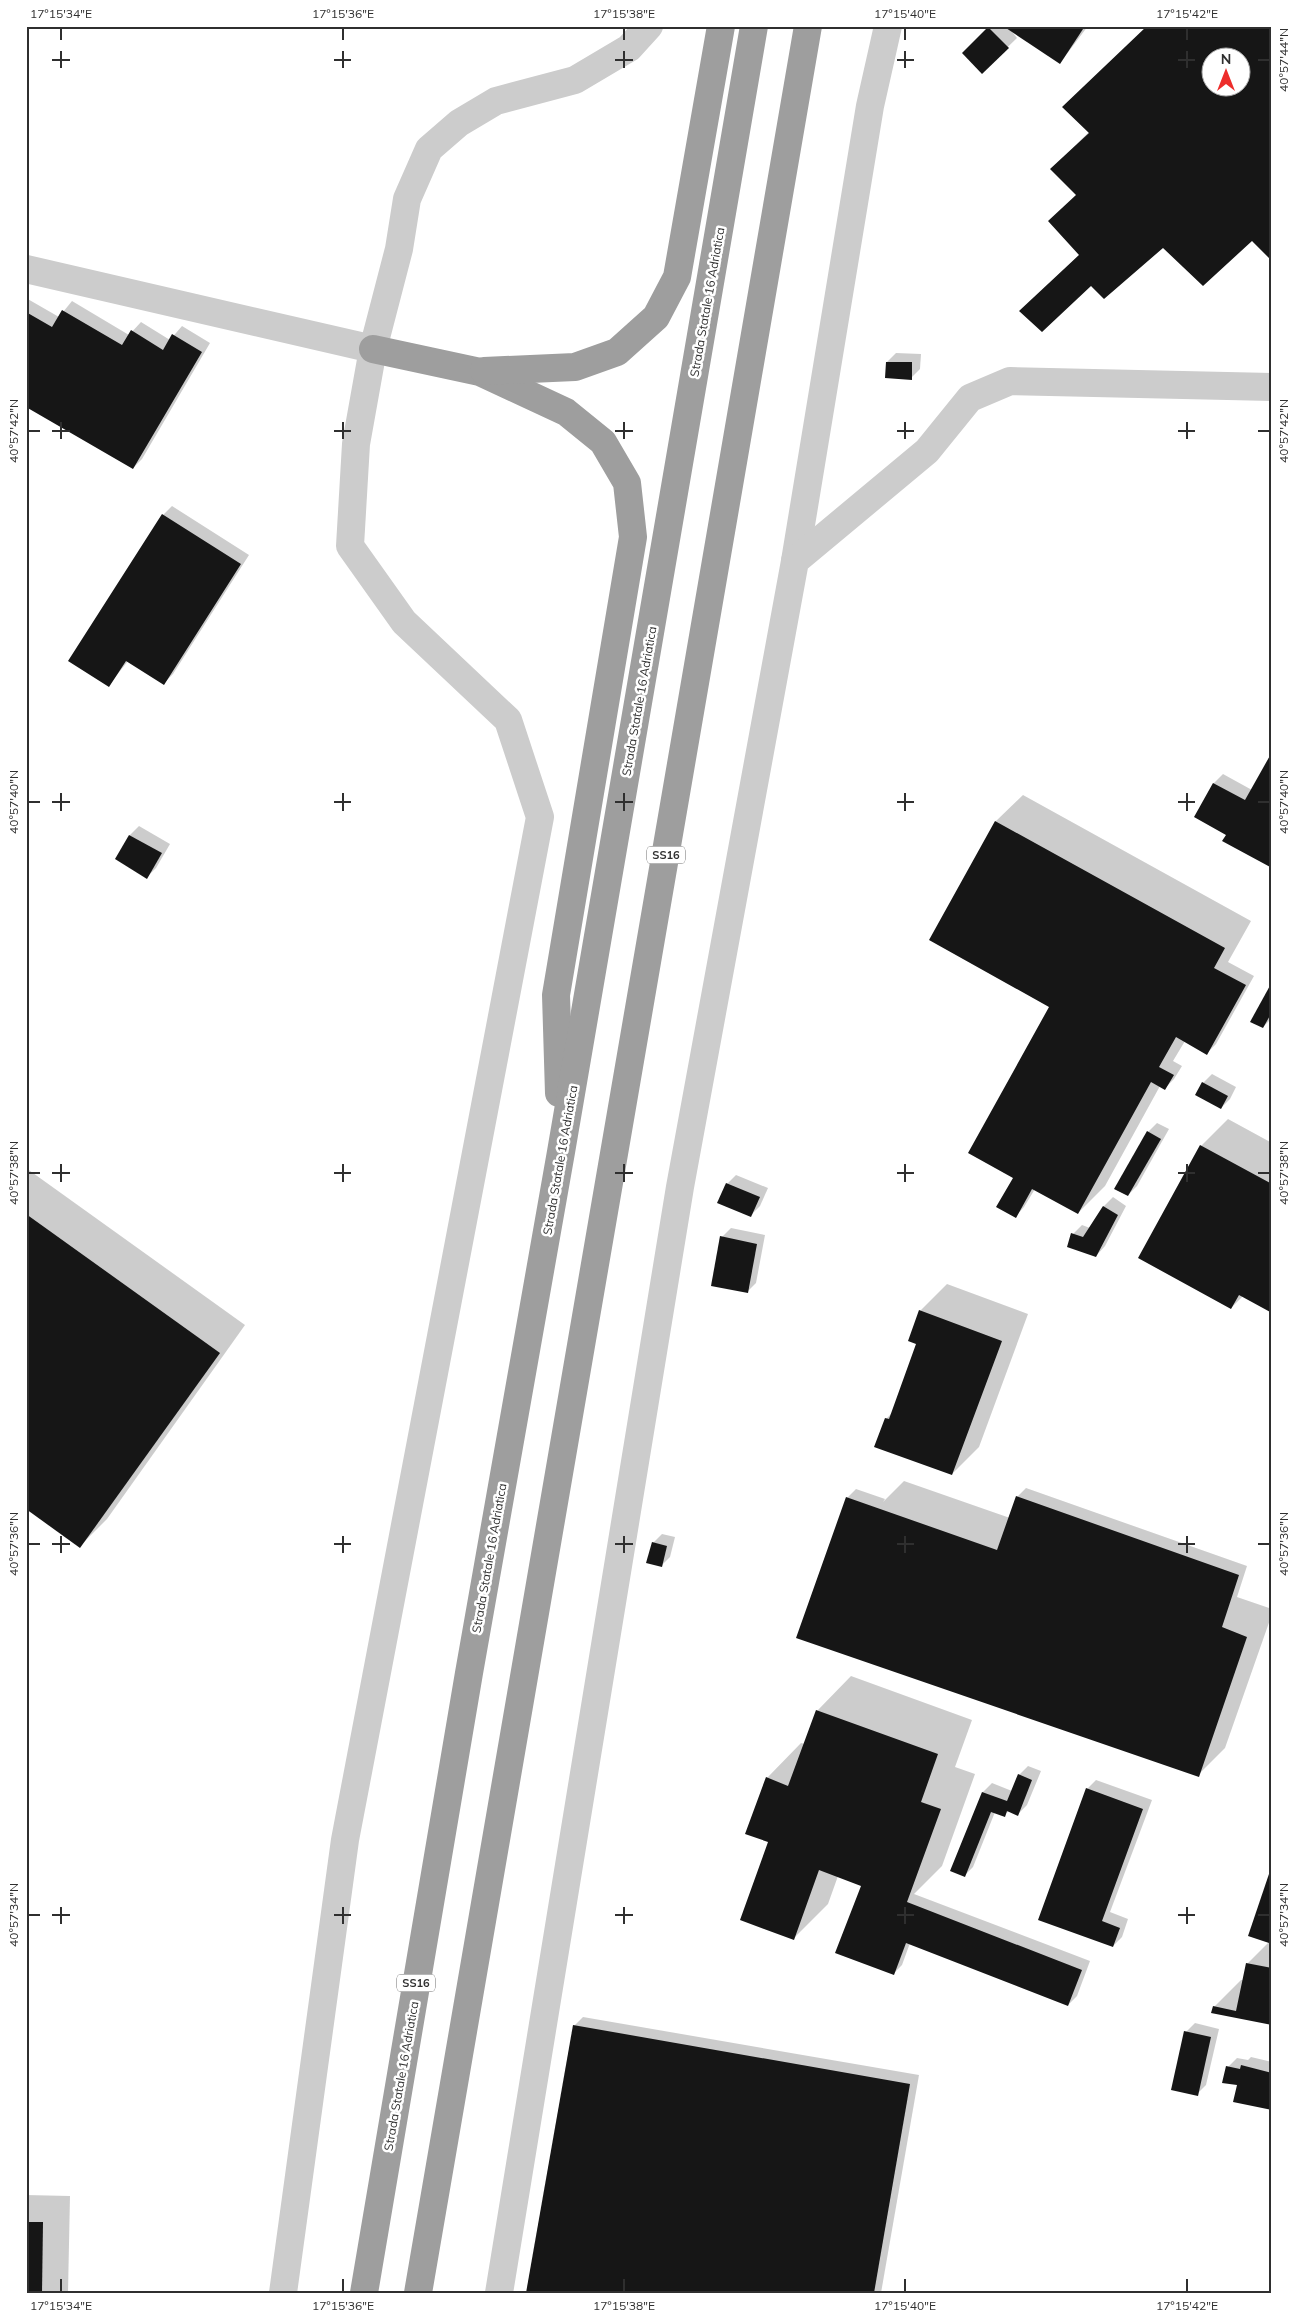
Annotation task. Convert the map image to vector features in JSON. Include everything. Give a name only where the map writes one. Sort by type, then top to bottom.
[{"type":"highway","points":[[480,372],[575,367],[617,352],[656,317],[677,277],[721,26]]},
{"type":"highway","name":"Strada Statale 16 Adriatica","points":[[364,2293],[469,1673],[561,1152],[754,26]]},
{"type":"highway","name":"SS16","points":[[418,2293],[808,26]]},
{"type":"highway","points":[[373,349],[480,372],[566,412],[603,442],[627,483],[633,537],[556,995],[561,1152]]},
{"type":"street","points":[[282,2293],[345,1840],[540,817],[508,720],[404,622],[350,546],[356,444],[373,349],[399,249],[407,199],[429,149],[459,123],[496,101],[574,80],[629,48],[649,26]]},
{"type":"street","points":[[498,2293],[680,1187],[795,561],[870,106],[888,26]]},
{"type":"street","points":[[26,269],[373,349]]},
{"type":"street","points":[[795,561],[927,451],[970,398],[1010,381],[1272,387]]},
{"type":"building","points":[[1007,26],[1085,26],[1060,64],[1006,28]]},
{"type":"building","points":[[1147,26],[1272,26],[1272,261],[1252,241],[1203,286],[1163,248],[1104,299],[1091,286],[1042,332],[1019,311],[1079,255],[1048,221],[1076,195],[1050,169],[1089,133],[1062,107]]},
{"type":"building","points":[[988,27],[1009,48],[982,74],[962,53]]},
{"type":"building","points":[[62,310],[122,345],[131,330],[163,350],[172,334],[202,352],[133,469],[26,407],[26,312],[52,327]]},
{"type":"building","points":[[886,362],[912,362],[912,380],[885,378]]},
{"type":"building","points":[[162,514],[241,564],[164,685],[126,661],[109,687],[68,661]]},
{"type":"building","points":[[1272,752],[1272,868],[1222,841],[1226,835],[1194,817],[1213,783],[1245,800]]},
{"type":"building","points":[[995,821],[1225,948],[1214,968],[1246,985],[1207,1055],[1176,1037],[1159,1067],[1174,1075],[1165,1090],[1151,1082],[1078,1214],[1032,1189],[1016,1218],[996,1207],[1013,1178],[968,1153],[1049,1007],[929,940]]},
{"type":"building","points":[[129,835],[162,853],[147,879],[115,859]]},
{"type":"building","points":[[1272,982],[1272,1012],[1263,1028],[1250,1022]]},
{"type":"building","points":[[1202,1082],[1228,1096],[1221,1109],[1195,1095]]},
{"type":"building","points":[[1147,1131],[1161,1139],[1128,1196],[1114,1189]]},
{"type":"building","points":[[1200,1145],[1272,1184],[1272,1313],[1239,1295],[1231,1309],[1138,1258]]},
{"type":"building","points":[[726,1183],[760,1197],[751,1217],[717,1203]]},
{"type":"building","points":[[1103,1206],[1118,1215],[1096,1257],[1067,1247],[1071,1233],[1083,1237]]},
{"type":"building","points":[[26,1214],[220,1353],[80,1548],[26,1509]]},
{"type":"building","points":[[720,1236],[757,1244],[748,1293],[711,1286]]},
{"type":"building","points":[[919,1310],[1002,1341],[952,1475],[874,1447],[885,1418],[889,1419],[916,1344],[908,1341]]},
{"type":"building","points":[[1016,1496],[1239,1575],[1222,1627],[1247,1637],[1199,1777],[796,1638],[846,1497],[997,1550]]},
{"type":"building","points":[[652,1542],[667,1546],[662,1567],[646,1563]]},
{"type":"building","points":[[816,1710],[938,1754],[921,1802],[941,1809],[907,1902],[1082,1970],[1068,2006],[906,1943],[894,1975],[835,1953],[861,1886],[819,1870],[794,1940],[740,1920],[768,1842],[745,1834],[766,1777],[788,1786]]},
{"type":"building","points":[[1018,1774],[1032,1780],[1018,1816],[1007,1811],[1005,1817],[991,1812],[965,1877],[950,1871],[982,1792],[1007,1801]]},
{"type":"building","points":[[1086,1788],[1143,1809],[1102,1921],[1120,1928],[1113,1947],[1038,1920]]},
{"type":"building","points":[[1272,1868],[1272,1944],[1248,1936]]},
{"type":"building","points":[[1246,1963],[1272,1968],[1272,2025],[1211,2013],[1213,2006],[1236,2011]]},
{"type":"building","points":[[573,2025],[910,2084],[874,2293],[526,2293]]},
{"type":"building","points":[[1184,2031],[1211,2037],[1198,2096],[1171,2090]]},
{"type":"building","points":[[1241,2065],[1272,2073],[1272,2110],[1233,2102],[1237,2085],[1222,2083],[1226,2066],[1240,2069]]},
{"type":"building","points":[[26,2222],[43,2222],[42,2293],[26,2293]]}]
